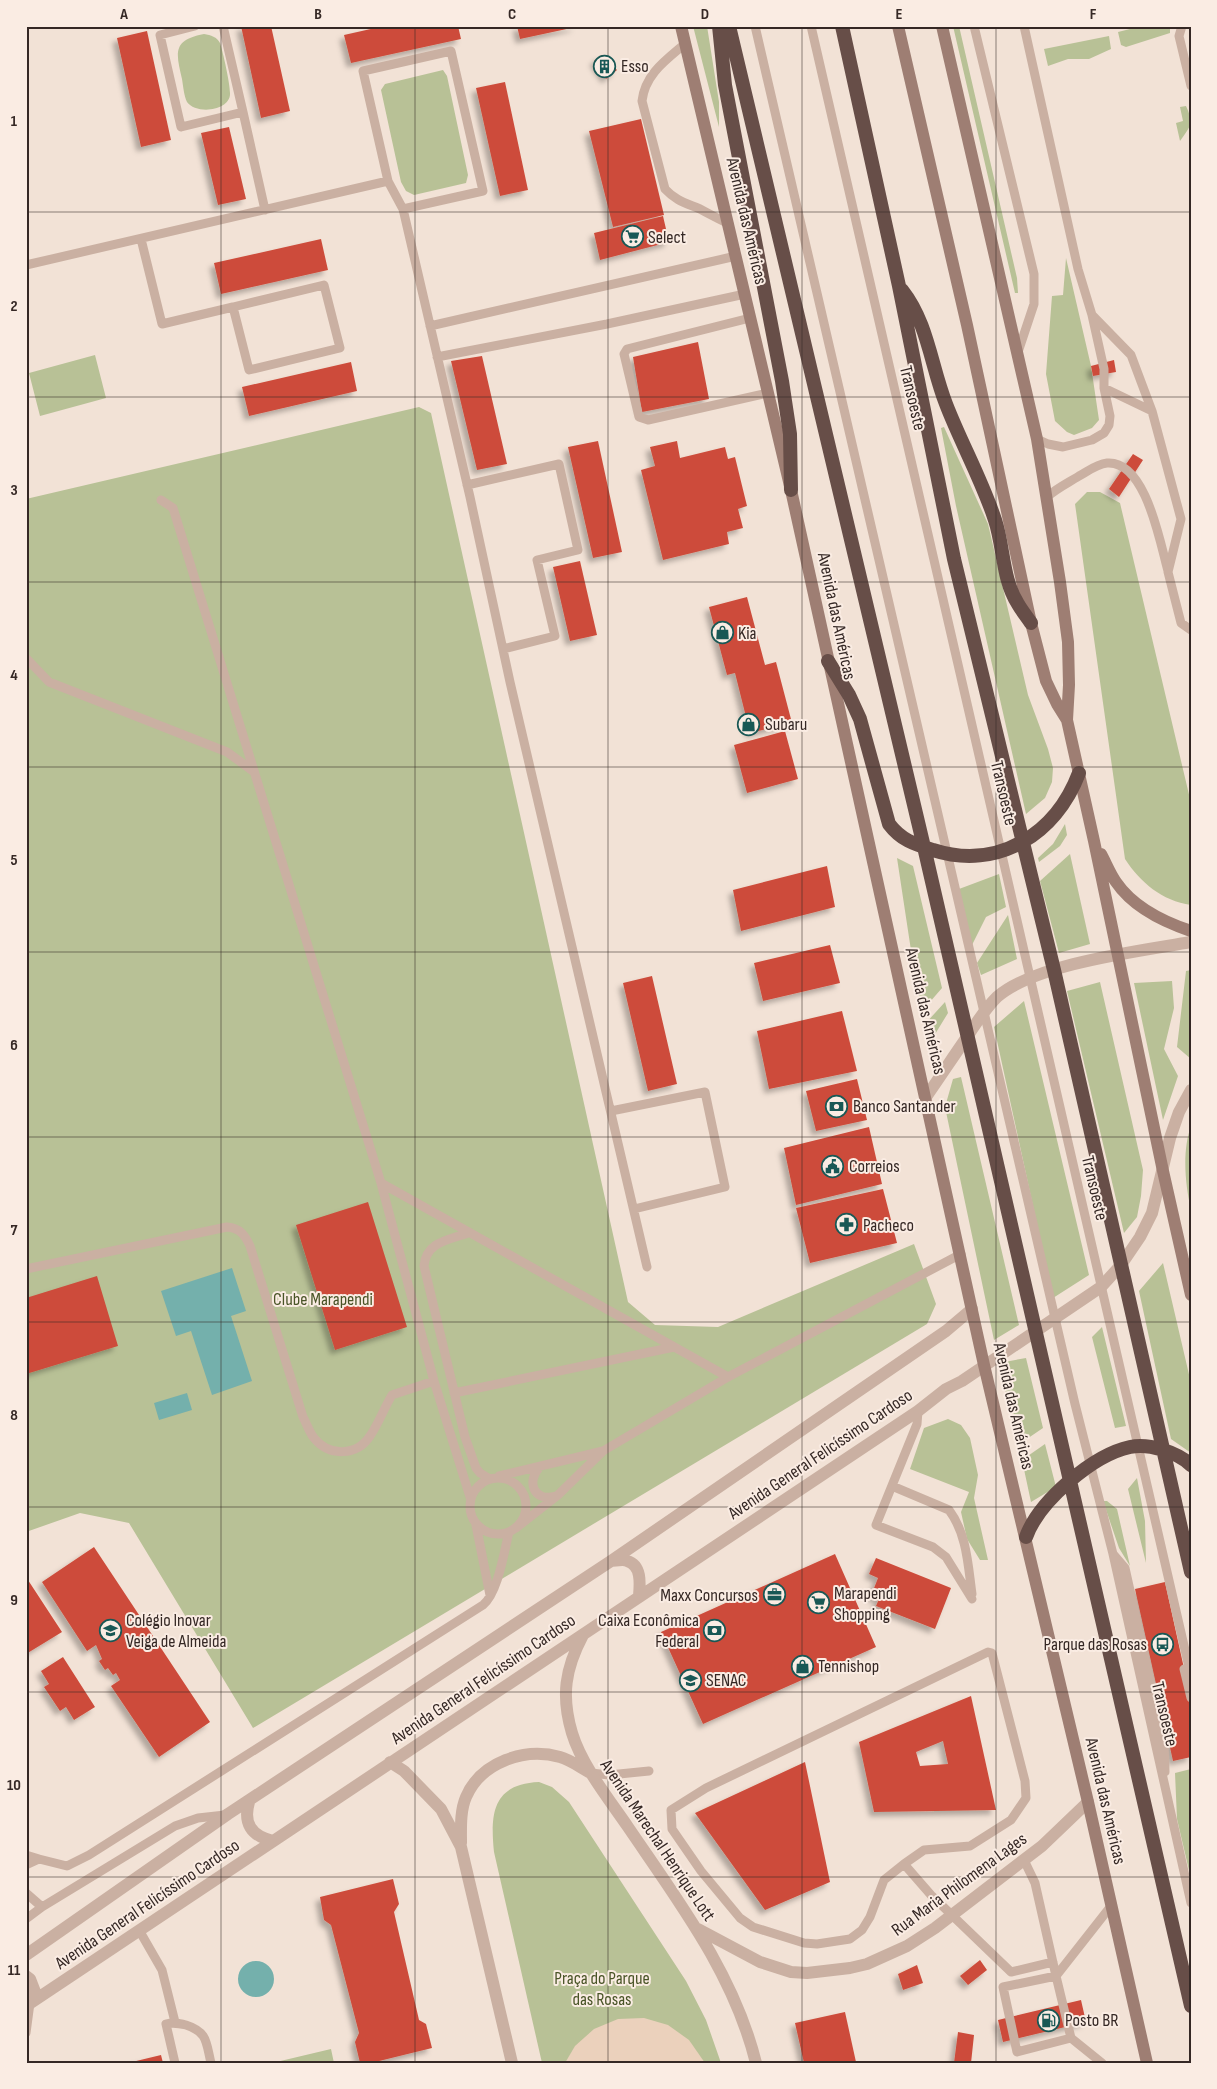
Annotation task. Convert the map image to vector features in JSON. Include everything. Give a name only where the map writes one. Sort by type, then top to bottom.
[{"type":"highway","points":[[719,26],[726,86],[782,381],[790,434],[791,490]]},
{"type":"highway","name":"Avenida das Américas","points":[[730,26],[924,847],[1191,2006]]},
{"type":"highway","points":[[842,26],[899,286],[954,559],[1024,841],[1191,1572]]},
{"type":"highway","points":[[899,286],[911,301],[920,322],[946,404],[988,498],[996,522],[1008,581],[1017,604],[1031,623]]},
{"type":"highway","points":[[828,661],[860,719],[885,814],[889,824],[901,837],[946,854],[962,856],[1001,852],[1040,832],[1053,819],[1072,792],[1078,773]]},
{"type":"highway","points":[[1026,1537],[1038,1516],[1069,1482],[1090,1465],[1121,1450],[1138,1446],[1164,1451],[1179,1457],[1191,1465]]},
{"type":"main road","name":"Avenida das Américas","points":[[681,26],[791,490],[984,1365],[1088,1802],[1147,2063]]},
{"type":"main road","points":[[898,26],[967,325],[1031,623],[1046,681],[1056,704],[1066,720]]},
{"type":"main road","points":[[942,26],[1037,438],[1068,642],[1069,685],[1066,720],[1094,841],[1117,956],[1191,1295]]},
{"type":"main road","points":[[1094,841],[1116,883],[1126,893],[1154,915],[1191,932]]},
{"type":"street","points":[[926,1097],[983,1012],[1007,990],[1030,977],[1054,970],[1191,942]]},
{"type":"street","name":"Avenida General Felicíssimo Cardoso","points":[[28,2005],[1101,1287],[1121,1265],[1147,1224],[1179,1112],[1191,1090]]},
{"type":"street","name":"Avenida General Felicíssimo Cardoso","points":[[26,1955],[228,1814],[249,1802],[611,1561],[946,1331],[972,1309]]},
{"type":"street","points":[[611,1561],[628,1561],[637,1568],[640,1580],[639,1596]]},
{"type":"street","name":"Avenida Marechal Henrique Lott","points":[[584,1632],[573,1653],[565,1683],[566,1708],[572,1735],[591,1773],[697,1928],[715,1958],[736,2001],[756,2063]]},
{"type":"street","points":[[512,2063],[462,1847],[461,1821],[466,1797],[483,1774],[506,1759],[534,1753],[562,1757],[591,1773]]},
{"type":"street","points":[[390,1762],[404,1771],[441,1809],[462,1847]]},
{"type":"street","points":[[249,1802],[246,1812],[248,1823],[254,1832],[262,1838],[273,1840]]},
{"type":"street","name":"Rua Maria Philomena Lages","points":[[697,1928],[760,1962],[791,1972],[807,1973],[850,1968],[883,1959],[907,1946],[953,1914],[1024,1860],[1042,1846],[1088,1802]]},
{"type":"street","points":[[26,1976],[30,1979],[35,1992],[28,2005]]},
{"type":"lane","points":[[195,26],[160,34],[181,127],[243,112]]},
{"type":"lane","points":[[223,26],[265,210]]},
{"type":"lane","name":"Transoeste","points":[[755,26],[1054,1318],[1113,1554],[1125,1568],[1164,1743],[1166,1793],[1191,1902]]},
{"type":"lane","name":"Transoeste","points":[[811,26],[1191,1676]]},
{"type":"lane","points":[[974,26],[1034,274],[1034,304],[1018,352]]},
{"type":"lane","points":[[1024,26],[1078,269],[1092,315],[1104,369],[1104,388],[1110,416],[1104,433],[1092,440],[1064,447],[1048,444],[1037,438]]},
{"type":"lane","points":[[1182,26],[1179,36],[1191,86]]},
{"type":"lane","points":[[686,43],[650,77],[643,90],[642,101],[665,189],[672,197],[683,204],[697,208],[729,224]]},
{"type":"lane","points":[[403,209],[483,191],[451,51],[363,71],[388,181],[403,209],[647,1266]]},
{"type":"lane","points":[[26,265],[388,181]]},
{"type":"lane","points":[[141,239],[162,324],[324,285],[340,348],[249,370],[234,307]]},
{"type":"lane","points":[[430,326],[736,256]]},
{"type":"lane","points":[[437,357],[607,324],[745,294]]},
{"type":"lane","points":[[1092,315],[1131,354],[1152,411],[1181,519],[1168,572]]},
{"type":"lane","points":[[750,318],[627,349],[624,354],[639,417],[648,420],[768,393]]},
{"type":"lane","points":[[1104,388],[1152,411]]},
{"type":"lane","points":[[1047,497],[1062,485],[1099,465],[1112,463],[1121,467],[1141,486],[1149,503],[1181,623],[1191,630]]},
{"type":"lane","points":[[467,485],[559,464],[576,540],[578,550],[537,560],[555,636],[503,648]]},
{"type":"lane","points":[[161,500],[172,508],[380,1183],[434,1381],[470,1497],[469,1507],[476,1525],[490,1595]]},
{"type":"lane","points":[[26,658],[49,682],[227,752],[253,771]]},
{"type":"lane","points":[[611,1111],[705,1092],[725,1188],[634,1209]]},
{"type":"lane","points":[[380,1183],[728,1377]]},
{"type":"lane","points":[[26,1269],[228,1227],[234,1228],[246,1237],[250,1246],[303,1417],[314,1438],[335,1452],[354,1450],[370,1437],[392,1395],[434,1381]]},
{"type":"lane","points":[[26,1855],[67,1866],[89,1855],[483,1606],[490,1595],[513,1530],[526,1512],[524,1494],[511,1481],[502,1478],[491,1478],[480,1473],[476,1468],[465,1437],[424,1266],[425,1256],[431,1249],[441,1242],[468,1233]]},
{"type":"lane","points":[[476,1525],[491,1534],[513,1530],[558,1495],[603,1451],[728,1377],[960,1254]]},
{"type":"lane","points":[[454,1393],[674,1347]]},
{"type":"lane","points":[[892,1486],[949,1510],[966,1549],[972,1599],[946,1556],[932,1547],[876,1525],[917,1424],[918,1411]]},
{"type":"lane","points":[[470,1497],[475,1488],[491,1478],[603,1451]]},
{"type":"lane","points":[[541,1466],[534,1472],[532,1481],[534,1490],[540,1496],[549,1498],[558,1495]]},
{"type":"lane","name":"Transoeste","points":[[1166,1567],[1167,1592],[1191,1698]]},
{"type":"lane","points":[[988,1652],[992,1652],[1025,1781],[1026,1798],[1011,1820],[970,1846],[924,1850],[904,1864],[884,1880],[870,1917],[862,1930],[850,1939],[817,1944],[804,1943],[753,1927],[740,1918],[701,1871],[672,1829],[671,1810],[706,1788],[988,1652]]},
{"type":"lane","points":[[591,1773],[609,1774],[649,1771]]},
{"type":"lane","points":[[26,1920],[42,1907],[174,1826],[198,1818],[228,1814]]},
{"type":"lane","points":[[26,1865],[40,1859]]},
{"type":"lane","points":[[1024,1860],[1035,1883],[1071,2038],[1102,2063]]},
{"type":"lane","points":[[904,1864],[931,1895],[953,1914],[1011,1972],[1053,1962]]},
{"type":"lane","points":[[26,1893],[42,1907]]},
{"type":"lane","points":[[1071,2038],[1017,2052],[1003,1988],[1056,1976],[1111,1906]]},
{"type":"lane","points":[[139,1930],[162,1970],[175,2022]]},
{"type":"lane","points":[[26,2033],[28,2005]]},
{"type":"lane","points":[[175,2063],[166,2024],[175,2022],[193,2027],[203,2035],[211,2063]]},
{"type":"green space","points":[[693,26],[707,26],[719,102],[719,127]]},
{"type":"green space","points":[[953,26],[959,26],[1017,278],[1018,293],[1015,293]]},
{"type":"green space","points":[[1142,26],[1170,26],[1170,33],[1126,47],[1121,45],[1118,32]]},
{"type":"green space","points":[[204,34],[214,37],[220,43],[230,93],[229,99],[225,104],[205,110],[191,106],[187,102],[178,62],[181,44],[186,40]]},
{"type":"green space","points":[[1109,36],[1111,49],[1089,59],[1068,59],[1048,66],[1044,49]]},
{"type":"green space","points":[[443,70],[447,76],[468,175],[466,183],[414,195],[406,191],[401,182],[381,90],[385,84]]},
{"type":"green space","points":[[1186,106],[1191,121],[1187,132],[1180,141],[1176,123],[1183,121],[1180,107]]},
{"type":"green space","points":[[1066,258],[1091,366],[1099,420],[1092,428],[1074,435],[1067,432],[1055,421],[1046,374],[1052,296],[1063,295]]},
{"type":"green space","points":[[95,355],[106,398],[40,416],[29,373]]},
{"type":"green space","name":"Clube Marapendi","points":[[419,407],[431,413],[628,1302],[655,1325],[718,1327],[914,1244],[936,1304],[927,1324],[253,1728],[129,1523],[80,1513],[26,1532],[26,499]]},
{"type":"green space","points":[[944,427],[988,524],[1028,695],[1053,768],[1052,782],[1045,798],[1026,814],[956,506],[941,428]]},
{"type":"green space","points":[[1087,492],[1100,492],[1120,503],[1191,803],[1191,905],[1180,903],[1161,895],[1145,883],[1125,859],[1075,504]]},
{"type":"green space","points":[[1065,824],[1067,835],[1060,846],[1039,862],[1038,858],[1053,844]]},
{"type":"green space","points":[[1070,854],[1090,944],[1059,953],[1040,881]]},
{"type":"green space","points":[[897,858],[913,866],[942,988],[923,1010],[917,990]]},
{"type":"green space","points":[[999,874],[1006,907],[986,917],[971,947],[959,889]]},
{"type":"green space","points":[[1008,915],[1017,959],[981,975],[977,963]]},
{"type":"green space","points":[[1191,970],[1191,1059],[1177,1047],[1186,971]]},
{"type":"green space","points":[[1172,981],[1174,1008],[1164,1049],[1178,1076],[1163,1120],[1134,983]]},
{"type":"green space","points":[[1100,982],[1143,1170],[1137,1217],[1124,1233],[1067,991]]},
{"type":"green space","points":[[1024,1001],[1089,1275],[1053,1298],[994,1027]]},
{"type":"green space","points":[[945,1002],[948,1013],[929,1044],[925,1024]]},
{"type":"green space","points":[[961,1077],[1019,1325],[994,1340],[945,1107],[953,1079]]},
{"type":"green space","points":[[1191,1126],[1191,1210],[1187,1189],[1185,1157]]},
{"type":"green space","points":[[1163,1263],[1191,1383],[1191,1453],[1171,1439],[1139,1291]]},
{"type":"green space","points":[[1102,1327],[1126,1426],[1115,1428],[1092,1337]]},
{"type":"green space","points":[[1026,1358],[1043,1428],[1018,1445],[999,1363]]},
{"type":"green space","points":[[948,1419],[961,1425],[970,1438],[978,1475],[974,1498],[988,1560],[980,1560],[967,1539],[961,1512],[969,1492],[910,1469],[924,1428]]},
{"type":"green space","points":[[1045,1444],[1056,1487],[1031,1502],[1022,1460]]},
{"type":"green space","points":[[1137,1478],[1145,1521],[1146,1563],[1128,1489]]},
{"type":"green space","points":[[1103,1501],[1107,1501],[1117,1509],[1130,1566],[1119,1548]]},
{"type":"green space","points":[[1191,1769],[1191,1879],[1177,1819],[1175,1773]]},
{"type":"green space","name":"Praça do Parque das Rosas","points":[[539,1782],[552,1787],[569,1802],[686,1981],[706,2020],[721,2063],[542,2063],[494,1852],[493,1838],[494,1813],[503,1795],[512,1788]]},
{"type":"green space","points":[[331,2049],[334,2063],[272,2063]]},
{"type":"shaded area","points":[[644,2018],[668,2025],[689,2040],[705,2063],[565,2063],[575,2046],[594,2029],[618,2019]]},
{"type":"water","points":[[232,1268],[246,1311],[231,1316],[252,1381],[212,1395],[191,1331],[176,1336],[161,1291]]},
{"type":"water","points":[[187,1393],[192,1410],[159,1420],[154,1403]]},
{"type":"water","points":[[256,1961],[268,1967],[274,1979],[268,1991],[256,1997],[244,1991],[238,1979],[244,1967]]},
{"type":"building","points":[[241,26],[271,26],[290,111],[261,118]]},
{"type":"building","points":[[384,26],[458,26],[461,39],[351,63],[344,35]]},
{"type":"building","points":[[517,26],[576,26],[576,27],[520,39]]},
{"type":"building","points":[[147,31],[171,140],[141,147],[117,38]]},
{"type":"building","name":"Esso","points":[[602,55],[617,70],[606,79],[594,61]]},
{"type":"building","points":[[505,82],[528,190],[500,196],[476,88]]},
{"type":"building","name":"Esso","points":[[641,119],[664,215],[613,227],[589,131]]},
{"type":"building","points":[[229,127],[246,199],[218,205],[201,133]]},
{"type":"building","name":"Select","points":[[663,216],[669,242],[600,260],[594,233]]},
{"type":"building","points":[[321,239],[328,270],[221,294],[214,263]]},
{"type":"building","points":[[698,342],[709,399],[642,412],[633,357]]},
{"type":"building","points":[[482,356],[507,464],[477,470],[451,361]]},
{"type":"building","points":[[1114,360],[1116,372],[1093,376],[1091,366]]},
{"type":"building","points":[[351,362],[357,391],[249,416],[242,387]]},
{"type":"building","points":[[598,441],[622,552],[593,558],[568,447]]},
{"type":"building","points":[[677,441],[680,458],[725,447],[728,459],[735,457],[747,506],[738,509],[743,528],[727,532],[729,544],[663,560],[641,470],[655,466],[650,447]]},
{"type":"building","points":[[1133,454],[1143,460],[1119,497],[1109,489]]},
{"type":"building","points":[[580,561],[597,635],[570,641],[553,567]]},
{"type":"building","points":[[747,597],[765,665],[776,662],[792,723],[750,733],[735,673],[727,675],[709,607]]},
{"type":"building","points":[[785,731],[798,779],[747,793],[734,745]]},
{"type":"building","points":[[827,866],[835,907],[741,931],[733,890]]},
{"type":"building","points":[[830,945],[840,983],[763,1001],[754,963]]},
{"type":"building","points":[[652,976],[677,1084],[648,1091],[623,983]]},
{"type":"building","points":[[842,1011],[857,1071],[769,1089],[757,1031]]},
{"type":"building","name":"Banco Santander","points":[[857,1079],[867,1120],[816,1131],[806,1091]]},
{"type":"building","name":"Correios","points":[[869,1127],[882,1184],[796,1205],[784,1148]]},
{"type":"building","name":"Pacheco","points":[[883,1189],[897,1243],[810,1263],[796,1208]]},
{"type":"building","points":[[368,1202],[407,1327],[335,1350],[296,1225]]},
{"type":"building","points":[[97,1276],[118,1346],[26,1374],[26,1298]]},
{"type":"building","points":[[94,1547],[210,1722],[159,1757],[111,1686],[120,1680],[116,1673],[113,1675],[108,1668],[105,1670],[99,1661],[102,1659],[96,1645],[87,1651],[42,1582]]},
{"type":"building","points":[[835,1554],[876,1647],[703,1724],[661,1632]]},
{"type":"building","points":[[876,1558],[951,1588],[935,1629],[876,1606],[879,1599],[871,1596],[878,1578],[869,1574]]},
{"type":"building","points":[[26,1577],[62,1632],[26,1654]]},
{"type":"building","name":"Parque das Rosas","points":[[1165,1582],[1191,1700],[1191,1757],[1173,1761],[1135,1589]]},
{"type":"building","points":[[63,1657],[95,1707],[74,1720],[66,1707],[60,1711],[44,1687],[49,1684],[41,1671]]},
{"type":"building","points":[[971,1696],[996,1810],[874,1812],[859,1742]],"holes":[[[943,1741],[948,1764],[920,1766],[916,1752]]]},
{"type":"building","points":[[805,1762],[830,1882],[765,1910],[695,1813]]},
{"type":"building","points":[[393,1879],[399,1904],[394,1912],[419,2020],[426,2024],[432,2048],[371,2063],[360,2063],[355,2042],[359,2033],[331,1925],[324,1920],[320,1897]]},
{"type":"building","points":[[980,1960],[987,1970],[968,1985],[960,1976]]},
{"type":"building","points":[[917,1965],[923,1983],[903,1990],[898,1974]]},
{"type":"building","points":[[1081,2000],[1086,2022],[1003,2042],[998,2020]]},
{"type":"building","points":[[845,2012],[856,2062],[804,2063],[795,2023]]},
{"type":"building","points":[[958,2032],[974,2035],[971,2063],[954,2063]]},
{"type":"building","points":[[161,2055],[163,2063],[132,2063],[132,2062]]},
{"type":"place","name":"Esso","points":[[605,66]]},
{"type":"place","name":"Select","points":[[632,237]]},
{"type":"place","name":"Kia","points":[[722,633]]},
{"type":"place","name":"Subaru","points":[[749,724]]},
{"type":"place","name":"Banco Santander","points":[[837,1106]]},
{"type":"place","name":"Correios","points":[[833,1166]]},
{"type":"place","name":"Pacheco","points":[[847,1225]]},
{"type":"place","name":"Maxx Concursos","points":[[774,1595]]},
{"type":"place","name":"Marapendi Shopping","points":[[818,1603]]},
{"type":"place","name":"Colégio Inovar Veiga de Almeida","points":[[110,1630]]},
{"type":"place","name":"Caixa Econômica Federal","points":[[715,1630]]},
{"type":"place","name":"Parque das Rosas","points":[[1163,1644]]},
{"type":"place","name":"Tennishop","points":[[802,1666]]},
{"type":"place","name":"SENAC","points":[[690,1680]]},
{"type":"place","name":"Posto BR","points":[[1049,2020]]}]
